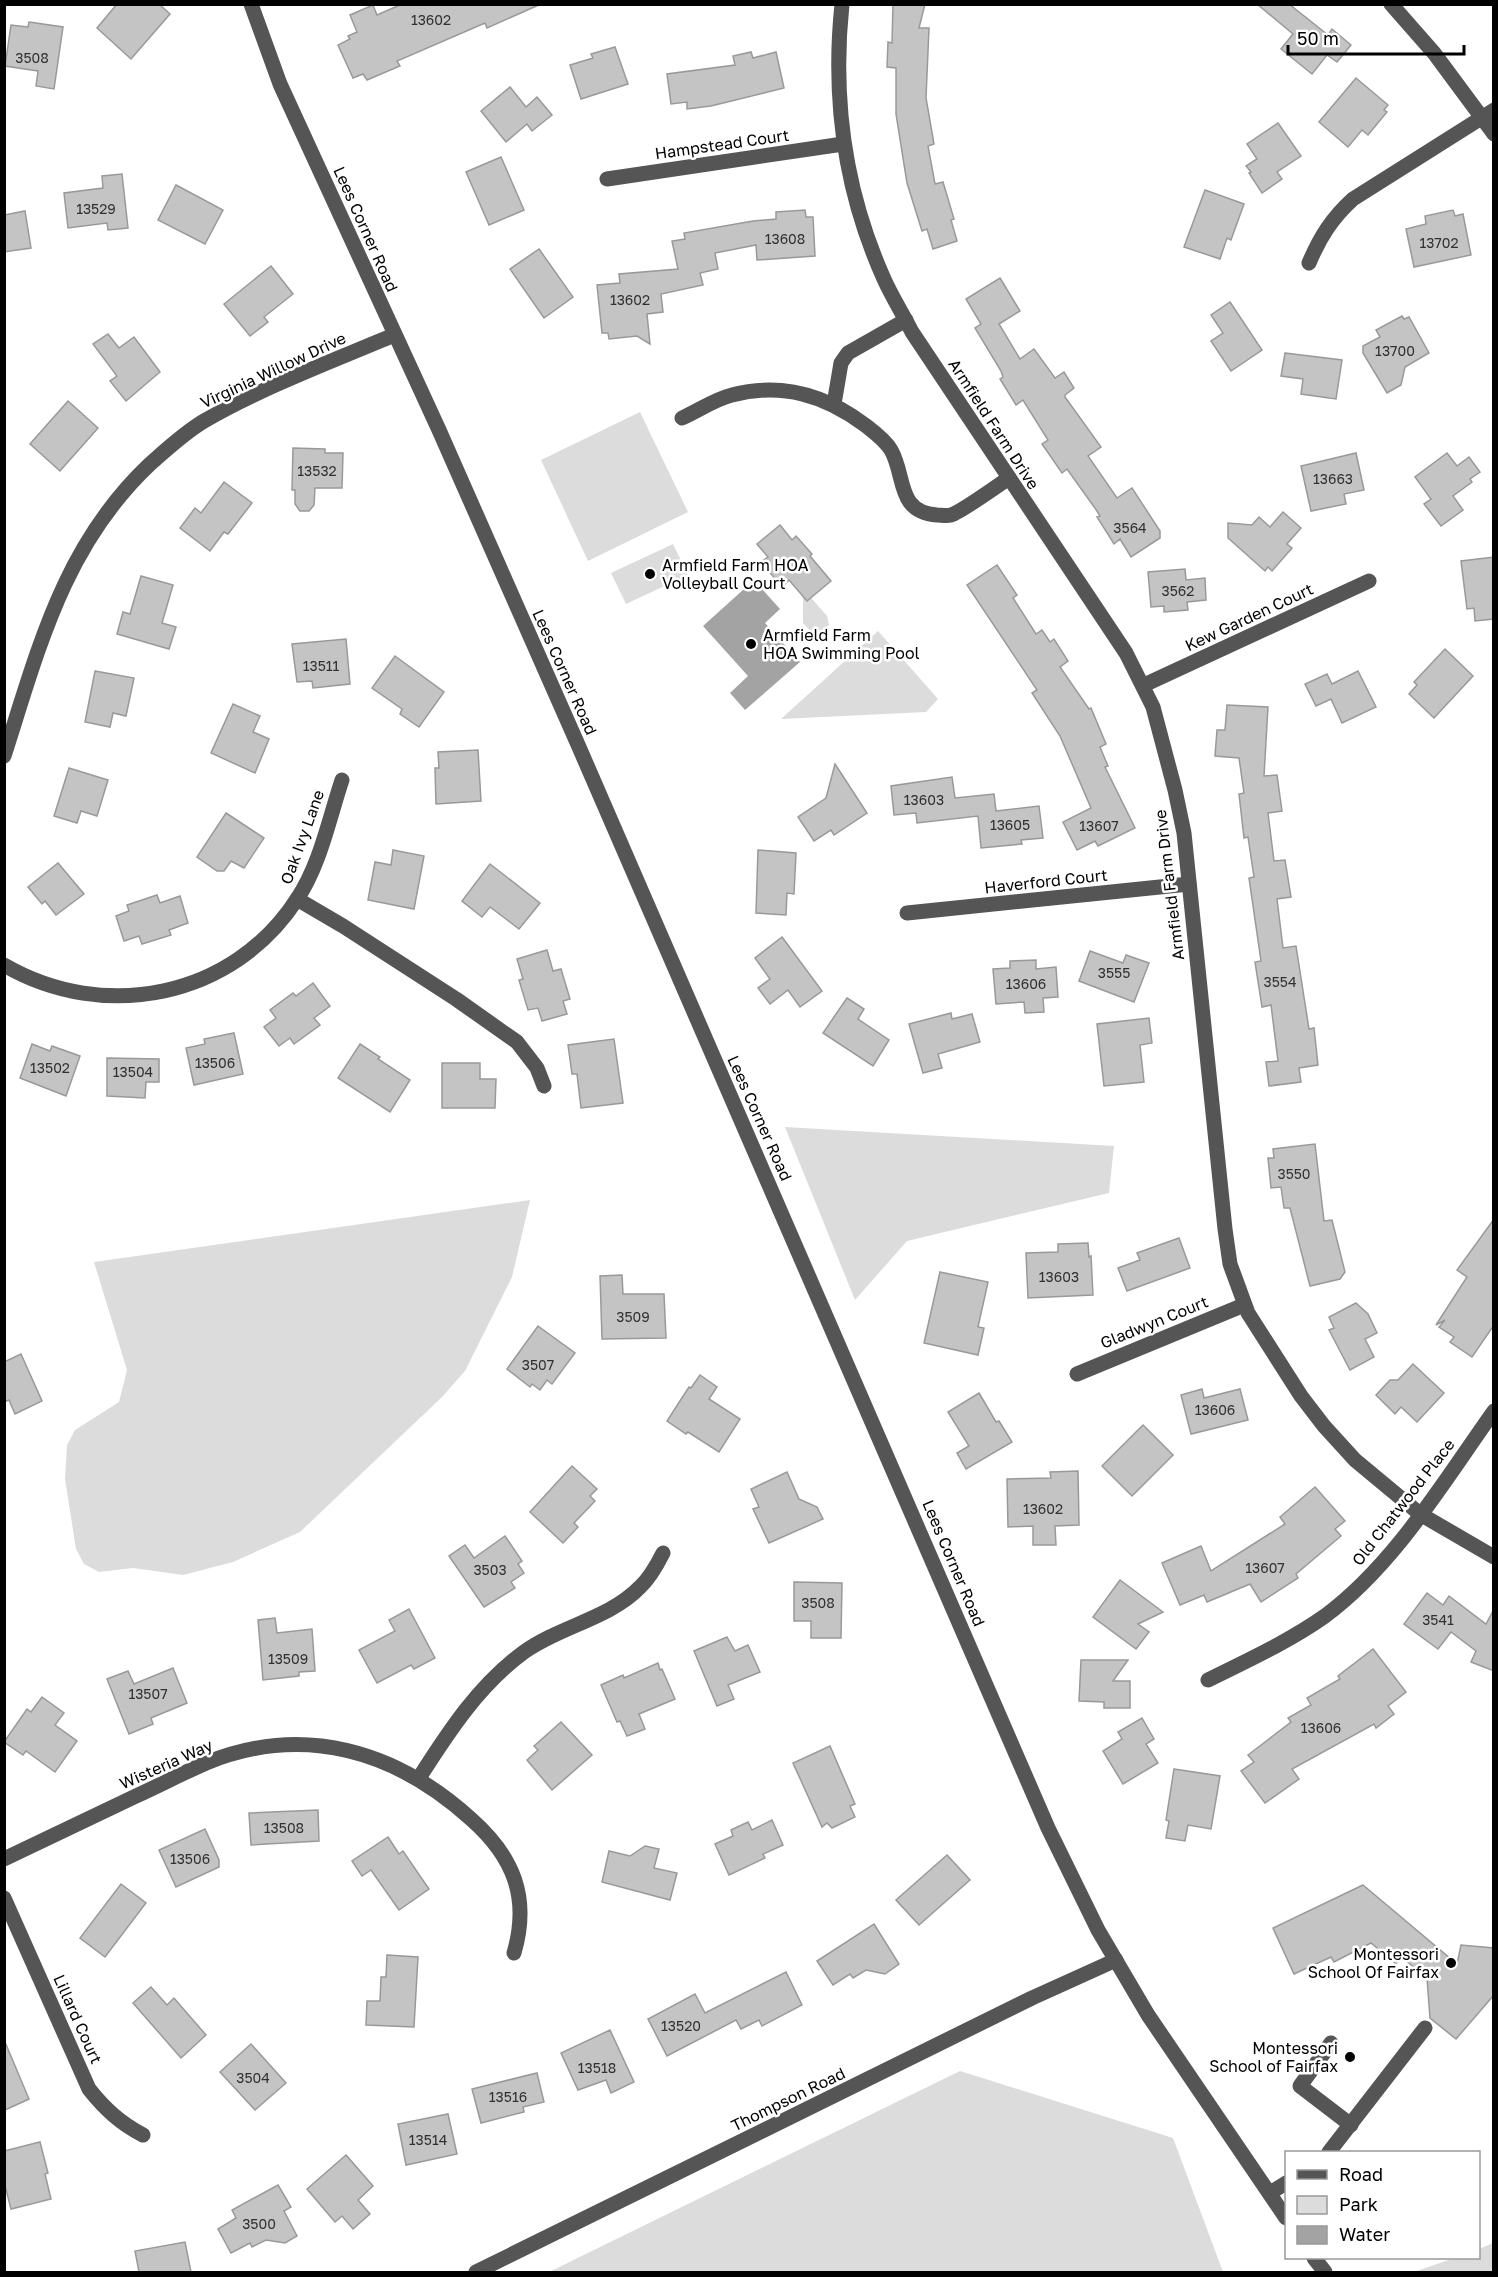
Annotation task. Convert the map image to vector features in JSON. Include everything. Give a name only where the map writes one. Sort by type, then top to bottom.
[{"type":"street","name":"Lees Corner Road","points":[[251,4],[280,84],[444,441],[584,758],[1048,1828],[1098,1929],[1148,2014],[1285,2215]]},
{"type":"street","name":"Armfield Farm Drive","points":[[842,4],[838,68],[843,144],[862,221],[884,278],[906,320],[1126,653],[1153,707],[1184,833],[1225,1229],[1230,1264],[1244,1305],[1301,1395],[1324,1426],[1355,1460],[1420,1514],[1494,1557]]},
{"type":"street","points":[[1391,4],[1487,114],[1494,134]]},
{"type":"street","points":[[1309,263],[1318,240],[1334,217],[1353,199],[1487,114]]},
{"type":"street","name":"Hampstead Court","points":[[607,179],[843,144]]},
{"type":"street","points":[[834,404],[841,363],[848,353],[906,320]]},
{"type":"street","name":"Virginia Willow Drive","points":[[4,756],[54,604],[83,546],[108,510],[137,477],[168,447],[202,422],[254,396],[394,335]]},
{"type":"street","points":[[682,418],[730,395],[763,390],[793,392],[834,404],[867,426],[890,449],[897,462],[905,497],[917,508],[934,515],[951,515],[1009,478]]},
{"type":"street","name":"Kew Garden Court","points":[[1144,685],[1369,581]]},
{"type":"street","name":"Oak Ivy Lane","points":[[4,965],[44,984],[84,994],[118,997],[152,994],[184,987],[230,964],[256,946],[279,923],[297,899],[321,846],[342,780]]},
{"type":"street","name":"Haverford Court","points":[[908,913],[1189,885]]},
{"type":"street","points":[[297,899],[437,987],[517,1041],[537,1068],[544,1086]]},
{"type":"street","name":"Gladwyn Court","points":[[1077,1374],[1244,1305]]},
{"type":"street","name":"Old Chatwood Place","points":[[1208,1680],[1292,1638],[1326,1615],[1372,1574],[1420,1514],[1494,1411]]},
{"type":"street","points":[[419,1778],[467,1707],[495,1676],[525,1651],[621,1603],[641,1587],[663,1553]]},
{"type":"street","name":"Wisteria Way","points":[[4,1859],[207,1763],[245,1751],[284,1746],[310,1745],[339,1749],[365,1755],[419,1778],[446,1796],[476,1822],[505,1857],[516,1880],[521,1908],[520,1933],[514,1953]]},
{"type":"street","name":"Lillard Court","points":[[4,1898],[89,2089],[106,2110],[124,2126],[143,2135]]},
{"type":"street","name":"Thompson Road","points":[[476,2272],[1032,1998],[1116,1960]]},
{"type":"street","points":[[1330,2151],[1425,2028]]},
{"type":"street","points":[[1331,2043],[1300,2086],[1351,2124]]},
{"type":"street","points":[[1270,2193],[1285,2184]]},
{"type":"street","points":[[1315,2259],[1325,2272]]},
{"type":"green space","points":[[640,412],[688,512],[588,561],[541,460]]},
{"type":"green space","name":"Armfield Farm HOA Volleyball Court","points":[[673,544],[688,575],[626,604],[611,573]]},
{"type":"green space","points":[[806,592],[827,616],[829,625],[816,637],[803,623],[803,595]]},
{"type":"green space","points":[[878,631],[938,699],[926,712],[781,719]]},
{"type":"green space","points":[[785,1127],[1114,1146],[1109,1193],[907,1241],[855,1300]]},
{"type":"green space","points":[[530,1200],[512,1277],[465,1371],[442,1397],[300,1532],[233,1562],[183,1575],[133,1568],[99,1572],[84,1564],[76,1549],[65,1479],[67,1445],[75,1430],[119,1402],[127,1370],[94,1262]]},
{"type":"green space","points":[[960,2071],[1173,2138],[1223,2272],[549,2272]]},
{"type":"green space","points":[[1493,2243],[1493,2272],[1414,2272],[1451,2259],[1480,2259],[1480,2249]]},
{"type":"water","name":"Armfield Farm HOA Swimming Pool","points":[[754,580],[780,609],[765,623],[800,662],[745,710],[730,693],[748,676],[703,626]]},
{"type":"building","points":[[117,4],[159,4],[170,14],[131,59],[97,28]]},
{"type":"building","points":[[402,4],[541,4],[487,28],[485,23],[397,61],[400,66],[367,80],[363,74],[353,78],[338,45],[350,39],[348,36],[357,32],[350,15],[373,5],[377,15]]},
{"type":"building","points":[[893,4],[925,4],[919,28],[929,28],[926,98],[934,144],[928,146],[935,184],[943,182],[954,219],[951,220],[957,241],[933,249],[927,229],[922,231],[907,183],[896,114],[896,68],[887,67],[888,42],[892,43]]},
{"type":"building","points":[[1257,4],[1289,4],[1328,35],[1332,29],[1351,45],[1337,62],[1327,55],[1312,74],[1281,49],[1293,34]]},
{"type":"building","points":[[29,22],[63,27],[54,89],[36,86],[38,71],[5,66],[11,25],[28,27]]},
{"type":"building","points":[[615,47],[628,84],[581,99],[570,65],[593,58],[591,54]]},
{"type":"building","points":[[751,52],[753,58],[776,52],[784,88],[711,106],[687,109],[687,102],[671,104],[667,74],[735,65],[733,56]]},
{"type":"building","points":[[1356,78],[1388,105],[1384,110],[1387,112],[1368,135],[1362,130],[1348,147],[1319,122]]},
{"type":"building","points":[[510,87],[526,107],[537,97],[552,115],[532,131],[527,124],[506,142],[481,111]]},
{"type":"building","points":[[1278,123],[1301,156],[1277,172],[1282,179],[1262,193],[1246,166],[1257,159],[1247,144]]},
{"type":"building","points":[[501,157],[524,210],[489,225],[466,172]]},
{"type":"building","points":[[122,174],[128,228],[108,230],[107,223],[68,228],[64,193],[103,188],[102,176]]},
{"type":"building","points":[[176,185],[223,210],[205,244],[158,220]]},
{"type":"building","points":[[1205,190],[1244,204],[1231,240],[1227,238],[1220,259],[1184,247]]},
{"type":"building","points":[[805,210],[806,217],[813,217],[815,256],[757,260],[756,245],[715,253],[718,269],[700,273],[703,285],[661,294],[663,312],[647,314],[650,344],[637,336],[609,339],[608,333],[602,333],[597,285],[620,283],[619,274],[678,269],[672,241],[685,239],[684,233],[776,219],[776,212]]},
{"type":"building","points":[[1453,210],[1455,216],[1463,214],[1471,255],[1414,267],[1406,229],[1426,224],[1425,216]]},
{"type":"building","points":[[25,211],[31,248],[4,252],[4,215]]},
{"type":"building","points":[[539,249],[573,297],[544,318],[510,269]]},
{"type":"building","points":[[271,266],[293,294],[264,317],[268,322],[250,336],[224,304]]},
{"type":"building","points":[[1000,278],[1020,311],[999,324],[1020,359],[1034,349],[1055,378],[1064,372],[1074,388],[1065,397],[1101,447],[1088,456],[1117,498],[1132,488],[1160,531],[1160,538],[1131,557],[1120,539],[1114,544],[1097,517],[1100,516],[1097,511],[1067,469],[1062,473],[1042,444],[1048,440],[1023,400],[1016,405],[1000,379],[1003,377],[1001,371],[975,328],[981,324],[966,299]]},
{"type":"building","points":[[1230,302],[1262,350],[1231,371],[1211,341],[1223,333],[1211,315]]},
{"type":"building","points":[[1402,316],[1404,319],[1409,317],[1429,353],[1405,367],[1401,385],[1387,393],[1363,353],[1363,346],[1380,337],[1376,330]]},
{"type":"building","points":[[108,334],[119,348],[134,337],[160,372],[126,401],[110,381],[117,376],[93,344]]},
{"type":"building","points":[[1285,353],[1342,360],[1336,399],[1301,394],[1303,379],[1281,376]]},
{"type":"building","points":[[68,401],[98,428],[60,471],[30,444]]},
{"type":"building","points":[[293,448],[325,449],[325,453],[343,453],[342,488],[315,488],[314,505],[309,511],[300,511],[295,504],[295,490],[292,490]]},
{"type":"building","points":[[1356,453],[1364,490],[1344,494],[1346,504],[1311,511],[1301,466]]},
{"type":"building","points":[[1447,453],[1457,466],[1469,457],[1480,472],[1470,479],[1472,482],[1453,496],[1463,510],[1441,526],[1424,504],[1431,499],[1415,477]]},
{"type":"building","points":[[224,482],[252,503],[228,534],[224,532],[210,551],[180,528],[195,508],[201,513]]},
{"type":"building","points":[[1283,512],[1301,528],[1287,544],[1292,548],[1272,571],[1268,567],[1265,571],[1228,538],[1228,523],[1252,525],[1259,517],[1270,527]]},
{"type":"building","points":[[780,525],[792,540],[796,536],[831,581],[807,601],[789,580],[782,587],[761,562],[768,557],[757,544]]},
{"type":"building","points":[[1494,557],[1494,619],[1475,621],[1474,608],[1467,609],[1461,561]]},
{"type":"building","points":[[997,565],[1017,595],[1013,598],[1036,634],[1042,630],[1050,642],[1054,639],[1068,661],[1060,667],[1089,709],[1091,708],[1106,744],[1100,747],[1108,766],[1105,767],[1135,828],[1098,846],[1095,841],[1077,850],[1063,822],[1091,808],[1060,736],[1032,693],[1037,690],[967,585]]},
{"type":"building","points":[[1185,569],[1186,580],[1205,578],[1206,600],[1187,602],[1188,610],[1164,612],[1164,606],[1151,607],[1148,572]]},
{"type":"building","points":[[141,576],[173,585],[162,623],[176,627],[169,649],[117,634],[123,612],[130,614]]},
{"type":"building","points":[[346,639],[350,684],[313,688],[312,681],[297,682],[292,644]]},
{"type":"building","points":[[1445,649],[1473,676],[1434,718],[1409,694],[1417,685],[1414,682]]},
{"type":"building","points":[[395,656],[444,692],[419,727],[400,714],[402,709],[372,688]]},
{"type":"building","points":[[95,671],[134,678],[126,716],[113,713],[110,727],[85,722]]},
{"type":"building","points":[[1358,671],[1376,707],[1342,723],[1331,699],[1316,706],[1305,684],[1327,674],[1332,684]]},
{"type":"building","points":[[233,704],[260,716],[253,732],[269,739],[255,773],[211,753]]},
{"type":"building","points":[[1227,705],[1268,707],[1264,776],[1277,775],[1282,811],[1268,813],[1274,861],[1285,860],[1291,897],[1277,899],[1283,948],[1296,946],[1309,1029],[1314,1028],[1318,1065],[1299,1068],[1301,1082],[1269,1086],[1266,1062],[1278,1061],[1271,1005],[1262,1007],[1255,962],[1261,961],[1249,878],[1254,877],[1248,837],[1244,838],[1239,794],[1244,793],[1239,758],[1215,756],[1217,730],[1225,730]]},
{"type":"building","points":[[478,750],[481,801],[436,804],[435,768],[439,768],[438,752]]},
{"type":"building","points":[[835,764],[867,813],[834,835],[831,830],[814,841],[798,817],[826,798]]},
{"type":"building","points":[[69,768],[108,780],[97,816],[81,811],[77,823],[54,816]]},
{"type":"building","points":[[952,777],[955,798],[994,794],[996,811],[1039,806],[1043,838],[1021,840],[1022,844],[981,848],[978,816],[917,823],[916,813],[894,815],[891,786]]},
{"type":"building","points":[[226,813],[264,838],[244,868],[231,861],[224,871],[217,871],[197,857]]},
{"type":"building","points":[[393,850],[424,856],[414,909],[368,900],[375,862],[391,865]]},
{"type":"building","points":[[758,850],[796,853],[794,894],[787,893],[786,915],[756,913]]},
{"type":"building","points":[[58,863],[84,894],[56,915],[45,901],[42,904],[28,887]]},
{"type":"building","points":[[490,864],[540,903],[519,929],[490,907],[482,917],[462,901]]},
{"type":"building","points":[[157,895],[160,903],[180,896],[188,923],[169,930],[171,935],[142,944],[139,936],[124,941],[116,916],[129,911],[127,905]]},
{"type":"building","points":[[782,937],[822,991],[800,1007],[788,990],[770,1004],[758,988],[770,979],[755,958]]},
{"type":"building","points":[[547,950],[553,971],[561,969],[570,999],[563,1001],[567,1014],[542,1021],[538,1008],[528,1010],[519,980],[523,979],[517,959]]},
{"type":"building","points":[[1090,951],[1123,963],[1126,955],[1149,963],[1134,1002],[1079,981]]},
{"type":"building","points":[[1036,960],[1036,969],[1056,967],[1058,997],[1043,998],[1044,1012],[1025,1013],[1024,1002],[996,1004],[993,969],[1010,968],[1010,961]]},
{"type":"building","points":[[313,983],[330,1006],[314,1018],[320,1025],[294,1044],[290,1038],[279,1046],[264,1027],[276,1018],[270,1010],[293,993],[296,996]]},
{"type":"building","points":[[847,998],[864,1009],[858,1019],[889,1040],[873,1066],[823,1033]]},
{"type":"building","points":[[951,1013],[952,1019],[972,1014],[980,1042],[938,1054],[942,1068],[923,1073],[909,1024]]},
{"type":"building","points":[[1149,1018],[1152,1043],[1140,1045],[1144,1082],[1104,1086],[1097,1024]]},
{"type":"building","points":[[234,1033],[243,1074],[194,1085],[186,1048],[205,1044],[204,1039]]},
{"type":"building","points":[[614,1039],[623,1103],[581,1108],[577,1074],[572,1074],[568,1045]]},
{"type":"building","points":[[32,1044],[50,1051],[52,1046],[80,1056],[66,1096],[20,1078]]},
{"type":"building","points":[[360,1044],[410,1080],[390,1112],[338,1078]]},
{"type":"building","points":[[107,1058],[159,1059],[159,1082],[146,1082],[145,1098],[107,1096]]},
{"type":"building","points":[[442,1063],[480,1063],[480,1079],[496,1079],[495,1108],[442,1108]]},
{"type":"building","points":[[1315,1144],[1324,1221],[1332,1220],[1345,1272],[1340,1279],[1310,1286],[1290,1208],[1284,1208],[1281,1187],[1271,1188],[1268,1158],[1274,1158],[1273,1149]]},
{"type":"building","points":[[1494,1219],[1494,1325],[1472,1357],[1450,1342],[1454,1337],[1439,1327],[1445,1320],[1436,1325],[1467,1277],[1457,1270]]},
{"type":"building","points":[[1179,1238],[1190,1268],[1127,1291],[1118,1268],[1140,1260],[1137,1253]]},
{"type":"building","points":[[1088,1243],[1093,1295],[1028,1298],[1026,1253],[1058,1252],[1058,1244]]},
{"type":"building","points":[[940,1272],[988,1282],[978,1327],[984,1328],[978,1355],[924,1343]]},
{"type":"building","points":[[622,1275],[623,1294],[664,1294],[666,1338],[602,1339],[600,1276]]},
{"type":"building","points":[[1356,1303],[1368,1314],[1377,1333],[1365,1339],[1374,1357],[1350,1370],[1329,1330],[1334,1328],[1329,1317]]},
{"type":"building","points":[[538,1326],[575,1353],[552,1384],[547,1380],[540,1390],[532,1384],[530,1387],[507,1369]]},
{"type":"building","points":[[21,1354],[42,1401],[15,1414],[9,1400],[4,1402],[4,1362]]},
{"type":"building","points":[[1413,1364],[1444,1393],[1417,1422],[1401,1407],[1395,1414],[1376,1395],[1390,1380],[1398,1380]]},
{"type":"building","points":[[700,1375],[717,1387],[709,1399],[740,1419],[719,1452],[667,1421],[689,1387],[691,1388]]},
{"type":"building","points":[[1202,1389],[1204,1398],[1240,1389],[1248,1420],[1191,1434],[1181,1395]]},
{"type":"building","points":[[979,1393],[996,1422],[999,1421],[1012,1442],[966,1469],[957,1453],[969,1446],[948,1412]]},
{"type":"building","points":[[1143,1425],[1173,1455],[1132,1496],[1102,1466]]},
{"type":"building","points":[[572,1466],[597,1489],[590,1496],[595,1501],[574,1523],[578,1527],[563,1543],[530,1512]]},
{"type":"building","points":[[1078,1471],[1079,1525],[1055,1526],[1056,1545],[1033,1545],[1033,1526],[1008,1527],[1007,1479],[1051,1478],[1050,1472]]},
{"type":"building","points":[[787,1472],[799,1499],[817,1507],[823,1519],[769,1543],[753,1509],[759,1507],[751,1489]]},
{"type":"building","points":[[1315,1487],[1345,1521],[1335,1529],[1341,1536],[1296,1574],[1298,1578],[1261,1602],[1250,1584],[1207,1602],[1204,1595],[1180,1605],[1162,1563],[1201,1546],[1211,1571],[1285,1524],[1280,1517]]},
{"type":"building","points":[[505,1536],[522,1561],[518,1564],[524,1573],[511,1582],[515,1588],[484,1607],[449,1556],[465,1545],[474,1558]]},
{"type":"building","points":[[1120,1580],[1163,1612],[1138,1624],[1149,1632],[1136,1649],[1093,1617]]},
{"type":"building","points":[[794,1582],[842,1583],[841,1638],[811,1638],[811,1621],[794,1621]]},
{"type":"building","points":[[1427,1593],[1443,1605],[1449,1596],[1486,1624],[1494,1609],[1494,1671],[1471,1662],[1476,1651],[1451,1632],[1438,1649],[1404,1624]]},
{"type":"building","points":[[409,1609],[435,1658],[414,1669],[411,1665],[377,1683],[359,1650],[395,1631],[389,1620]]},
{"type":"building","points":[[275,1618],[277,1633],[312,1629],[315,1671],[299,1672],[299,1676],[263,1680],[258,1620]]},
{"type":"building","points":[[727,1637],[735,1651],[748,1645],[760,1672],[728,1685],[734,1699],[717,1706],[694,1651]]},
{"type":"building","points":[[1373,1649],[1406,1692],[1388,1706],[1394,1714],[1376,1728],[1374,1724],[1292,1769],[1299,1779],[1265,1803],[1241,1771],[1254,1762],[1248,1755],[1291,1722],[1288,1718],[1311,1705],[1307,1698],[1340,1679],[1338,1676]]},
{"type":"building","points":[[1081,1660],[1128,1660],[1113,1681],[1130,1681],[1130,1708],[1104,1708],[1104,1702],[1079,1701]]},
{"type":"building","points":[[658,1663],[675,1699],[639,1714],[645,1729],[627,1736],[620,1721],[617,1722],[601,1685]]},
{"type":"building","points":[[173,1668],[187,1703],[151,1718],[153,1724],[129,1734],[107,1679],[128,1671],[134,1684]]},
{"type":"building","points":[[42,1697],[64,1713],[55,1725],[77,1741],[55,1772],[26,1751],[23,1755],[4,1742],[27,1709],[31,1712]]},
{"type":"building","points":[[1142,1718],[1154,1739],[1146,1744],[1158,1763],[1123,1784],[1103,1751],[1122,1739],[1118,1732]]},
{"type":"building","points":[[561,1722],[592,1755],[552,1790],[527,1760],[538,1750],[534,1746]]},
{"type":"building","points":[[830,1746],[855,1804],[850,1806],[855,1817],[832,1828],[827,1823],[822,1827],[793,1763]]},
{"type":"building","points":[[1174,1769],[1220,1776],[1211,1829],[1188,1825],[1185,1841],[1166,1838],[1169,1821],[1166,1820]]},
{"type":"building","points":[[318,1810],[319,1841],[251,1845],[249,1813]]},
{"type":"building","points":[[772,1820],[783,1845],[763,1854],[765,1858],[729,1875],[715,1844],[733,1836],[731,1830],[748,1822],[752,1830]]},
{"type":"building","points":[[205,1829],[219,1860],[219,1867],[176,1887],[159,1850]]},
{"type":"building","points":[[388,1837],[399,1854],[403,1851],[429,1889],[399,1910],[371,1870],[362,1876],[352,1861]]},
{"type":"building","points":[[645,1846],[659,1849],[654,1868],[677,1873],[670,1900],[602,1882],[609,1851],[630,1856]]},
{"type":"building","points":[[947,1855],[970,1880],[919,1925],[896,1900]]},
{"type":"building","points":[[121,1884],[146,1903],[105,1957],[80,1938]]},
{"type":"building","name":"Montessori School Of Fairfax","points":[[1363,1885],[1457,1964],[1461,1945],[1494,1948],[1494,1995],[1456,2039],[1430,2018],[1427,1978],[1401,1957],[1396,1964],[1371,1943],[1334,1962],[1331,1957],[1294,1974],[1273,1928]]},
{"type":"building","points":[[874,1924],[899,1964],[885,1974],[866,1970],[853,1978],[850,1974],[833,1985],[817,1961]]},
{"type":"building","points":[[387,1955],[418,1957],[414,2027],[366,2025],[367,2001],[380,2001],[381,1977],[386,1977]]},
{"type":"building","points":[[786,1972],[802,2005],[762,2026],[759,2020],[741,2029],[736,2020],[667,2056],[648,2019],[695,1994],[705,2013]]},
{"type":"building","points":[[151,1987],[167,2005],[174,1998],[206,2035],[181,2058],[133,2003]]},
{"type":"building","points":[[610,2030],[634,2082],[611,2093],[606,2080],[578,2090],[561,2053]]},
{"type":"building","points":[[5,2042],[29,2099],[5,2110]]},
{"type":"building","points":[[251,2044],[286,2083],[255,2110],[220,2072]]},
{"type":"building","points":[[537,2073],[544,2102],[523,2107],[524,2112],[481,2123],[472,2089]]},
{"type":"building","points":[[448,2114],[457,2154],[406,2165],[398,2124]]},
{"type":"building","points":[[40,2142],[48,2173],[45,2174],[51,2199],[11,2209],[4,2182],[4,2151]]},
{"type":"building","points":[[346,2155],[373,2186],[358,2200],[370,2214],[353,2229],[342,2216],[335,2222],[307,2189]]},
{"type":"building","points":[[278,2185],[291,2207],[284,2211],[297,2236],[285,2243],[266,2240],[252,2247],[250,2243],[231,2253],[218,2229],[236,2218],[232,2210]]},
{"type":"building","points":[[185,2242],[191,2272],[139,2272],[135,2251]]},
{"type":"place","name":"Armfield Farm HOA Volleyball Court","points":[[650,574]]},
{"type":"place","name":"Armfield Farm HOA Swimming Pool","points":[[751,644]]},
{"type":"place","name":"Montessori School Of Fairfax","points":[[1451,1963]]},
{"type":"place","name":"Montessori School of Fairfax","points":[[1350,2057]]}]
